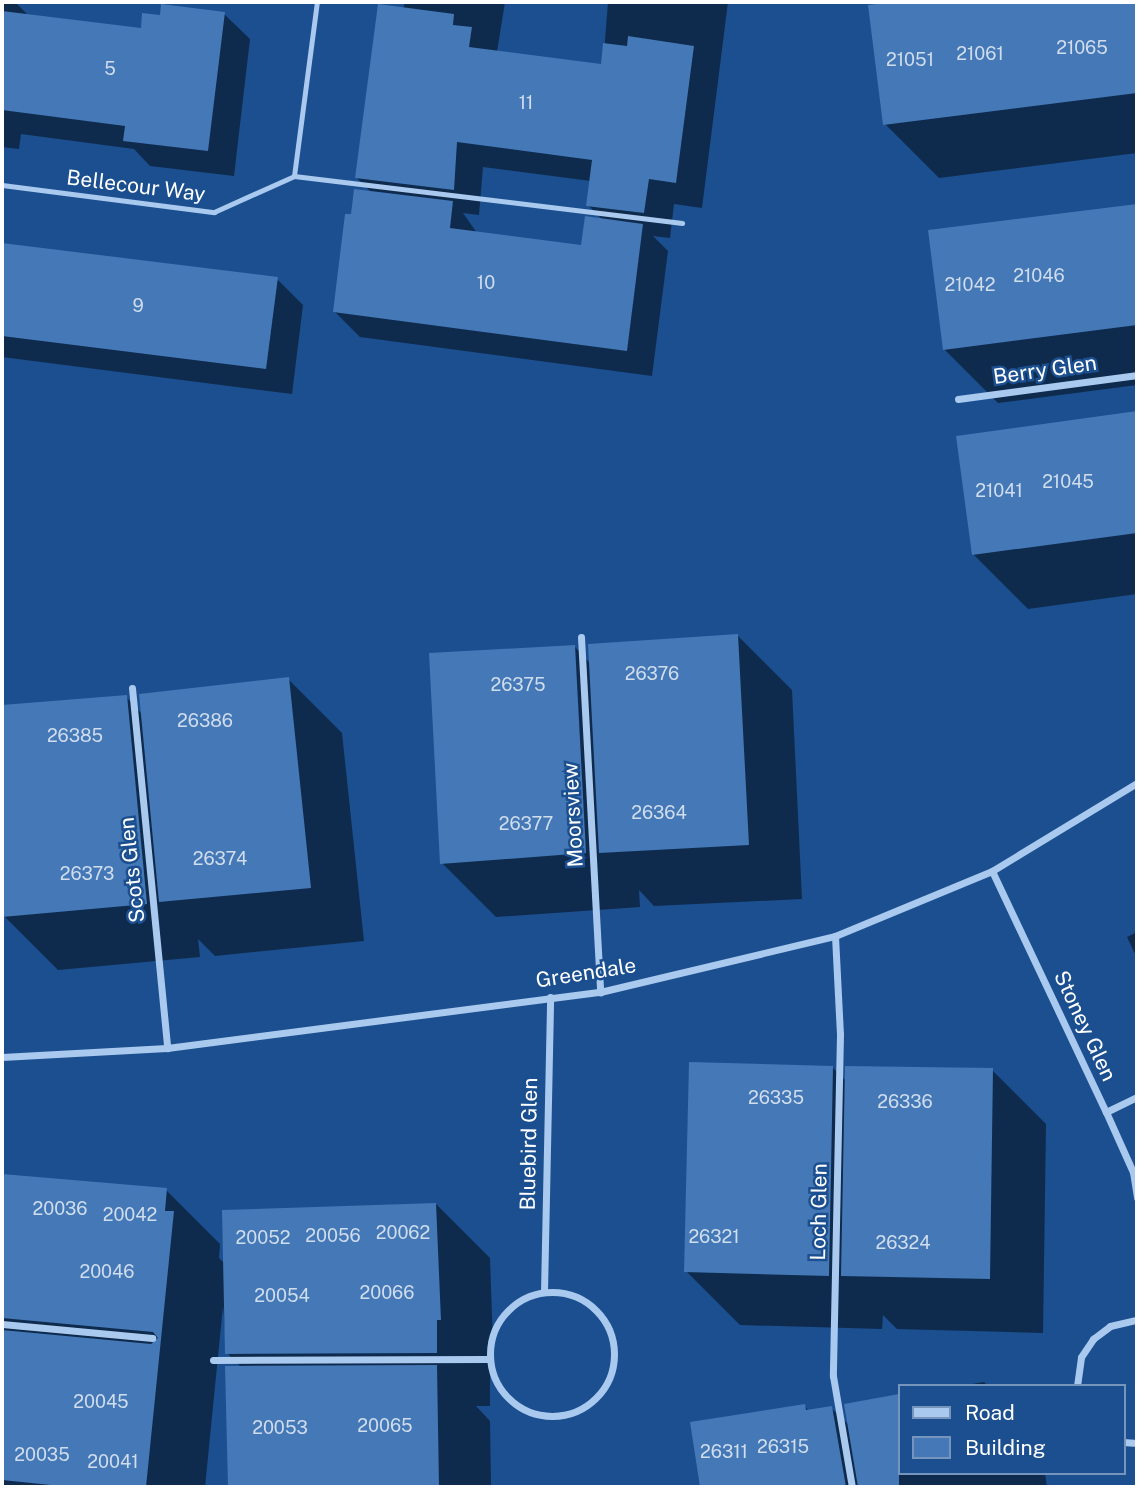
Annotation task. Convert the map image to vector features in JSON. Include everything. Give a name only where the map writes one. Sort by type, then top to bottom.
[{"type":"street","name":"Berry Glen","points":[[958,399],[1137,375]]},
{"type":"street","name":"Moorsview","points":[[581,636],[600,992]]},
{"type":"street","name":"Scots Glen","points":[[132,688],[167,1048]]},
{"type":"street","name":"Greendale","points":[[2,1057],[167,1048],[600,992],[835,936],[992,872],[1137,783]]},
{"type":"street","name":"Stoney Glen","points":[[992,872],[1133,1172],[1137,1198]]},
{"type":"street","name":"Loch Glen","points":[[835,936],[840,1034],[833,1376],[852,1487]]},
{"type":"street","name":"Bluebird Glen","points":[[544,1292],[550,998]]},
{"type":"street","points":[[1106,1112],[1137,1097]]},
{"type":"street","points":[[544,1292],[566,1293],[601,1315],[614,1356],[610,1378],[598,1396],[570,1412],[538,1414],[503,1392],[489,1359],[495,1329],[506,1311],[523,1298],[544,1292]]},
{"type":"street","points":[[1077,1384],[1081,1357],[1093,1339],[1110,1326],[1137,1320]]},
{"type":"street","points":[[2,1324],[152,1338]]},
{"type":"street","points":[[213,1360],[489,1359]]},
{"type":"lane","points":[[317,2],[294,176],[682,223]]},
{"type":"lane","name":"Bellecour Way","points":[[2,185],[214,212],[294,176]]},
{"type":"building","points":[[893,2],[1137,2],[1137,93],[883,125],[868,5]]},
{"type":"building","points":[[161,4],[225,12],[208,151],[123,141],[125,126],[2,110],[2,11],[141,28],[142,13],[160,15]]},
{"type":"building","points":[[378,4],[454,14],[453,25],[472,27],[469,47],[601,64],[603,43],[627,46],[628,36],[694,46],[676,183],[649,179],[644,213],[586,206],[592,160],[457,142],[454,190],[355,178]]},
{"type":"building","points":[[354,189],[453,201],[450,228],[581,245],[585,216],[643,224],[627,351],[333,312],[345,214],[351,214]]},
{"type":"building","points":[[1137,204],[1137,325],[943,350],[928,230]]},
{"type":"building","points":[[2,243],[278,277],[266,369],[2,336]]},
{"type":"building","points":[[1137,411],[1137,533],[972,555],[956,436]]},
{"type":"building","points":[[738,634],[749,845],[599,853],[588,644]]},
{"type":"building","points":[[575,645],[586,853],[440,864],[429,653]]},
{"type":"building","points":[[289,677],[311,888],[159,902],[139,694]]},
{"type":"building","points":[[127,695],[147,904],[2,917],[2,705]]},
{"type":"building","points":[[689,1062],[833,1066],[829,1276],[684,1272]]},
{"type":"building","points":[[845,1066],[993,1068],[990,1279],[841,1276]]},
{"type":"building","points":[[2,1174],[167,1188],[165,1211],[174,1211],[146,1487],[70,1487],[2,1480],[2,1330],[151,1344],[158,1338],[153,1332],[2,1318]]},
{"type":"building","points":[[436,1203],[441,1320],[437,1320],[437,1353],[225,1354],[222,1210]]},
{"type":"building","points":[[437,1365],[439,1487],[228,1487],[225,1366]]},
{"type":"building","points":[[898,1394],[899,1487],[858,1487],[844,1404]]},
{"type":"building","points":[[805,1404],[806,1410],[832,1406],[846,1487],[700,1487],[690,1422]]}]
